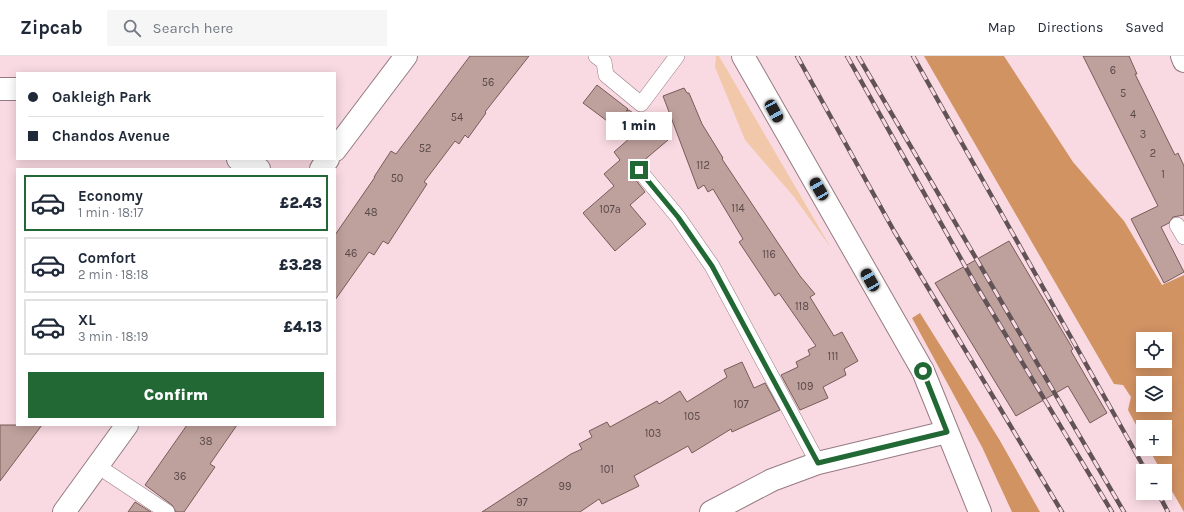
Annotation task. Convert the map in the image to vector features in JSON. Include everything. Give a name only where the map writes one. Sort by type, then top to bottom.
[{"type":"street","points":[[336,149],[406,56]]},
{"type":"street","points":[[743,56],[923,371],[980,512]]},
{"type":"street","points":[[1182,56],[1184,61]]},
{"type":"street","points":[[0,89],[16,89]]},
{"type":"street","points":[[240,160],[257,168]]},
{"type":"street","points":[[64,512],[96,465],[126,426]]},
{"type":"street","points":[[711,512],[772,480],[818,463],[947,432]]},
{"type":"lane","points":[[596,56],[604,62],[606,75],[641,104],[677,56]]},
{"type":"lane","points":[[639,170],[678,217],[712,266],[818,463]]},
{"type":"lane","points":[[96,465],[167,512]]},
{"type":"shaded area","points":[[716,56],[719,56],[831,248],[794,197],[745,140],[715,67]]},
{"type":"shaded area","points":[[924,56],[1004,56],[1073,162],[1124,221],[1162,285],[1184,275],[1184,512],[1172,491],[1172,464],[1157,464],[1153,456],[1172,456],[1172,420],[1136,420],[1136,425],[1128,410],[1131,397],[1123,385],[1114,384]]},
{"type":"shaded area","points":[[920,313],[999,439],[1040,512],[1012,512],[982,447],[912,318]]},
{"type":"building","points":[[470,56],[529,56],[485,112],[486,113],[468,138],[465,135],[459,144],[455,141],[424,182],[427,184],[388,244],[383,241],[374,255],[369,252],[336,299],[336,234],[391,151],[396,154]]},
{"type":"building","points":[[1083,56],[1129,56],[1137,74],[1135,74],[1175,155],[1178,153],[1184,166],[1184,215],[1173,217],[1169,223],[1161,227],[1184,272],[1164,283],[1131,219],[1158,206]]},
{"type":"building","points":[[597,85],[628,109],[626,111],[629,110],[668,140],[642,162],[637,161],[631,167],[632,175],[645,192],[630,205],[646,224],[615,251],[583,213],[614,186],[604,174],[620,160],[614,152],[630,138],[583,103]]},
{"type":"building","points":[[684,88],[687,93],[689,93],[702,124],[723,158],[722,159],[800,276],[815,294],[810,297],[834,336],[842,332],[858,361],[844,369],[846,375],[823,387],[828,398],[800,410],[781,375],[798,367],[796,362],[810,355],[808,350],[816,346],[779,293],[775,296],[739,242],[743,239],[713,189],[708,192],[704,185],[698,189],[663,96]]},
{"type":"building","points":[[1009,241],[1073,349],[1071,351],[1107,413],[1090,423],[1068,386],[1016,416],[935,283]]},
{"type":"building","points":[[742,362],[754,388],[765,383],[780,410],[732,432],[731,429],[692,453],[688,446],[634,476],[639,486],[602,504],[599,499],[580,512],[482,512],[571,454],[582,449],[579,444],[592,437],[589,431],[607,422],[610,427],[657,401],[659,404],[680,391],[687,402],[727,377],[724,370]]},
{"type":"building","points":[[0,425],[41,426],[0,481]]},
{"type":"building","points":[[186,426],[236,426],[210,464],[215,467],[184,512],[176,512],[172,505],[145,485]]},
{"type":"building","points":[[135,502],[151,512],[128,512]]},
{"type":"railway","points":[[797,56],[894,231],[1062,512]]},
{"type":"railway","points":[[847,56],[974,282],[1112,512]]},
{"type":"railway","points":[[858,56],[1124,512]]},
{"type":"railway","points":[[913,56],[1142,464]]},
{"type":"railway","points":[[1162,500],[1168,512]]},
{"type":"route","points":[[639,170],[678,217],[712,266],[803,432],[818,463],[854,453],[947,432],[923,371]]}]
